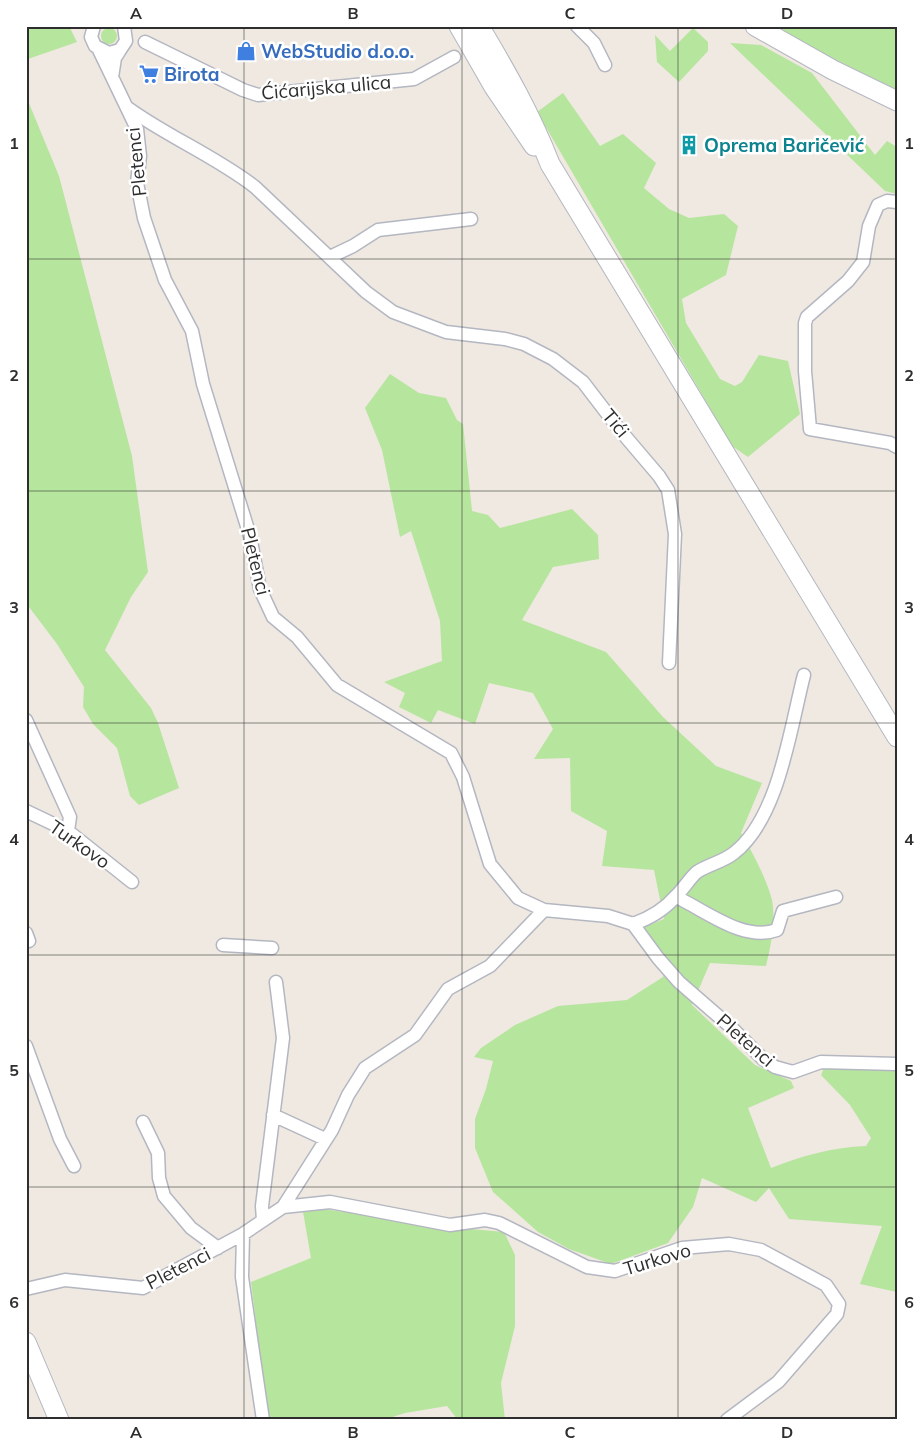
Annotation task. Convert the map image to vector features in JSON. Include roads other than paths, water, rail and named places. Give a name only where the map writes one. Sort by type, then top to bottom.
[{"type":"main road","points":[[459,26],[528,139],[550,164]]},
{"type":"main road","points":[[479,26],[513,84],[550,164],[897,736]]},
{"type":"main road","points":[[755,26],[804,54],[897,101]]},
{"type":"main road","points":[[26,1342],[59,1420]]},
{"type":"street","name":"Ćićarijska ulica","points":[[125,26],[145,42],[258,95],[414,79],[454,57]]},
{"type":"street","points":[[112,77],[115,58],[127,36],[125,26]]},
{"type":"street","points":[[577,26],[594,43],[606,65]]},
{"type":"street","name":"Pletenci","points":[[91,30],[137,130],[140,156],[137,183],[144,218],[165,280],[192,331],[203,384],[250,536],[260,589],[273,617],[296,637],[337,685],[451,752],[463,777],[490,864],[518,898],[544,910],[608,916],[634,924],[658,958],[679,982],[732,1028],[763,1059],[775,1067],[793,1072],[821,1062],[897,1064]]},
{"type":"street","points":[[99,50],[109,53],[145,42]]},
{"type":"street","name":"Pletenci","points":[[126,107],[156,128],[238,174],[255,187],[366,292],[393,312]]},
{"type":"street","points":[[897,202],[887,201],[878,205],[869,226],[863,262],[841,287],[807,317],[805,323],[804,364],[810,429],[890,444],[897,447]]},
{"type":"street","points":[[330,257],[353,246],[378,230],[472,219]]},
{"type":"street","name":"Tići","points":[[393,312],[446,332],[505,339],[524,344],[553,359],[583,382],[659,476],[668,490],[675,534],[669,663]]},
{"type":"street","points":[[634,924],[652,917],[676,897],[696,873],[735,853],[757,830],[772,800],[804,676]]},
{"type":"street","points":[[26,720],[70,817],[68,831]]},
{"type":"street","name":"Turkovo","points":[[26,811],[68,831],[132,882]]},
{"type":"street","points":[[676,897],[701,908],[725,924],[764,934],[777,930],[783,911],[836,896]]},
{"type":"street","name":"Pletenci","points":[[26,1289],[65,1280],[143,1288],[243,1234],[283,1207],[325,1139],[364,1068],[414,1035],[448,990],[490,966],[544,910]]},
{"type":"street","points":[[223,945],[272,948]]},
{"type":"street","points":[[263,1220],[262,1206],[283,1038],[276,982]]},
{"type":"street","points":[[26,1046],[60,1139],[74,1166]]},
{"type":"street","points":[[274,1115],[325,1139]]},
{"type":"street","points":[[143,1122],[158,1153],[159,1178],[164,1196],[191,1228],[218,1248]]},
{"type":"street","name":"Pletenci","points":[[283,1207],[330,1202],[450,1224],[486,1220]]},
{"type":"street","name":"Turkovo","points":[[486,1220],[499,1224],[588,1267],[615,1272],[682,1248],[729,1244],[761,1250],[826,1285],[839,1304],[837,1314],[778,1382],[727,1420]]},
{"type":"street","points":[[243,1234],[242,1277],[263,1420]]},
{"type":"place","name":"WebStudio d.o.o.","points":[[246,51]]},
{"type":"place","name":"Birota","points":[[149,74]]},
{"type":"place","name":"Oprema Baričević","points":[[689,145]]}]
